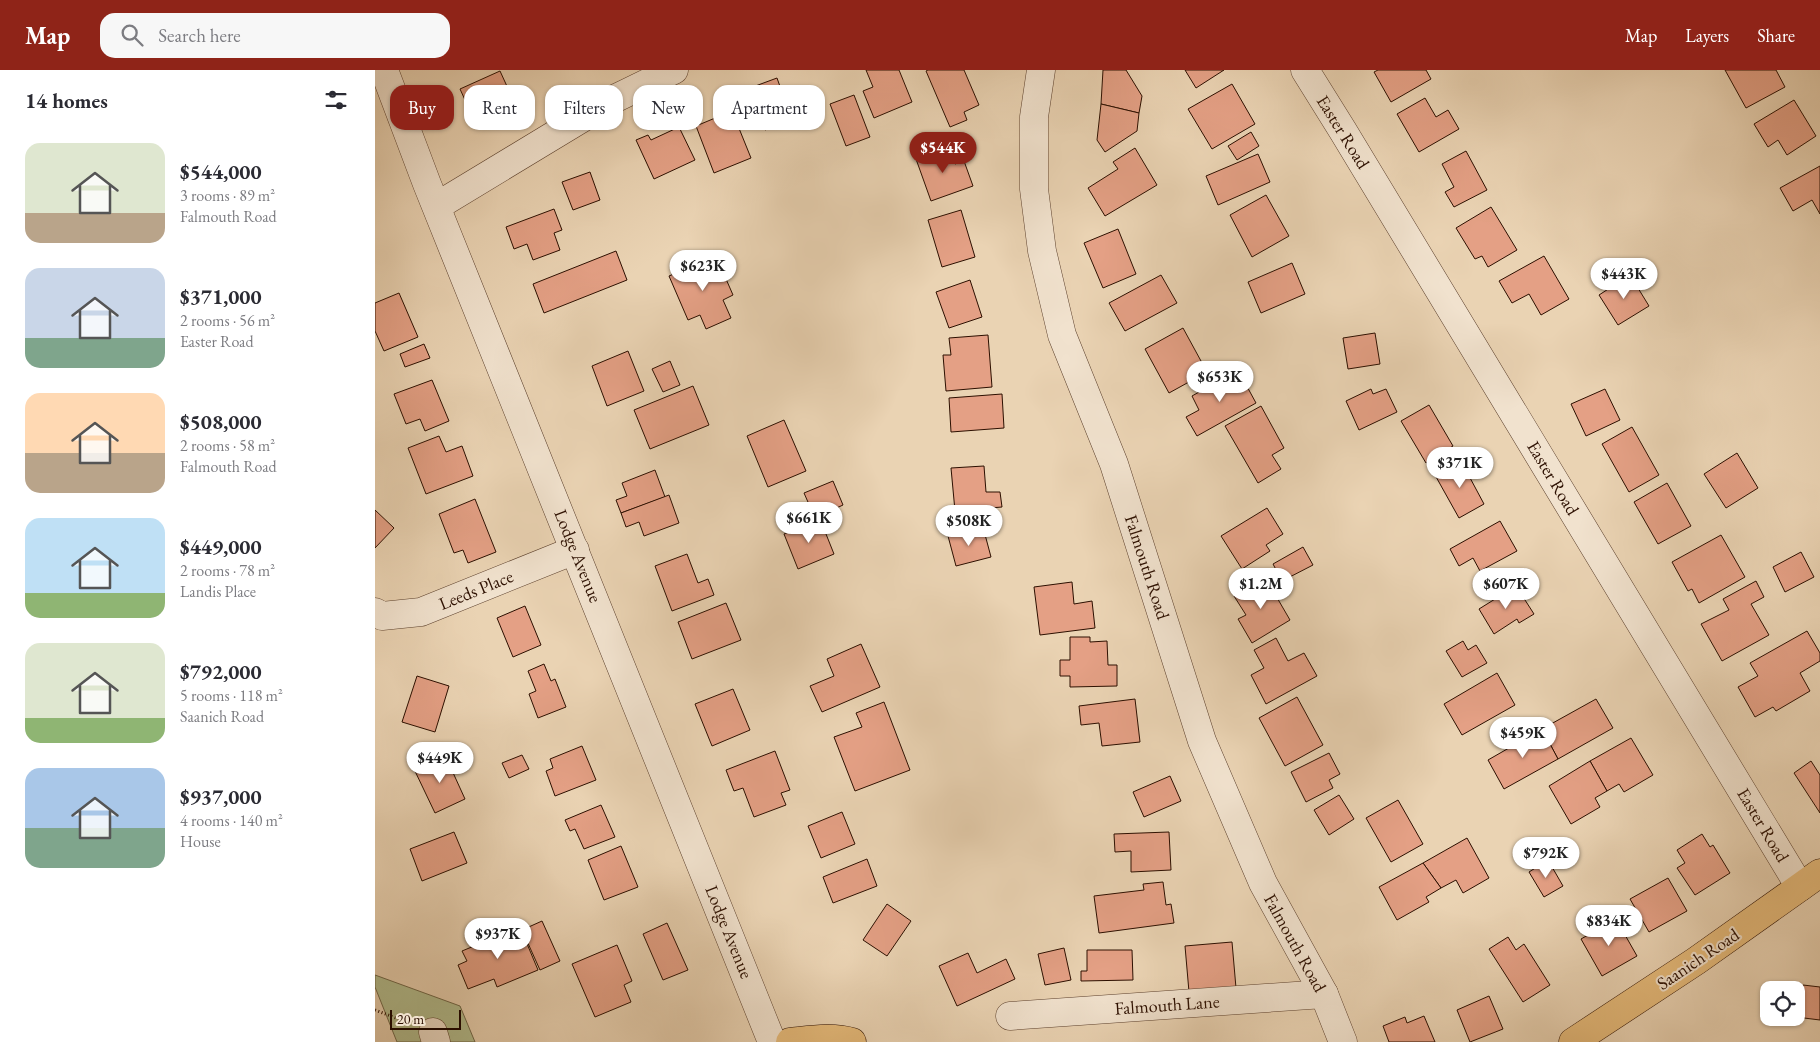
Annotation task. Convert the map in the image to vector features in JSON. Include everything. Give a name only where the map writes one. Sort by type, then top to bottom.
[{"type":"main road","name":"Saanich Road","points":[[1573,1042],[1696,961],[1810,880]]},
{"type":"main road","points":[[790,1042],[843,1039],[852,1042]]},
{"type":"street","name":"Lodge Avenue","points":[[384,70],[772,1042]]},
{"type":"street","points":[[437,206],[612,100],[674,70]]},
{"type":"street","name":"Falmouth Road","points":[[1041,70],[1034,117],[1034,189],[1042,251],[1062,335],[1114,464],[1202,741],[1263,883],[1324,994],[1343,1042]]},
{"type":"street","name":"Easter Road","points":[[1305,70],[1810,880]]},
{"type":"street","name":"Leeds Place","points":[[377,621],[421,612],[575,550]]},
{"type":"street","name":"Falmouth Lane","points":[[1010,1016],[1324,994]]},
{"type":"green space","points":[[375,975],[460,1006],[475,1042],[397,1042],[375,987]]},
{"type":"building","points":[[866,70],[899,70],[912,102],[874,118],[863,91],[873,87]]},
{"type":"building","points":[[964,70],[979,105],[964,112],[967,120],[950,127],[926,71]]},
{"type":"building","points":[[1103,70],[1126,70],[1142,96],[1139,113],[1101,104]]},
{"type":"building","points":[[1185,70],[1224,70],[1196,88]]},
{"type":"building","points":[[1378,70],[1426,70],[1431,79],[1391,102],[1374,72]]},
{"type":"building","points":[[1725,70],[1776,70],[1785,87],[1746,108]]},
{"type":"building","points":[[500,71],[506,85],[469,85]]},
{"type":"building","points":[[777,78],[779,85],[758,85]]},
{"type":"building","points":[[1232,84],[1255,124],[1212,149],[1188,109]]},
{"type":"building","points":[[464,87],[464,98],[460,89]]},
{"type":"building","points":[[854,95],[870,137],[846,146],[830,104]]},
{"type":"building","points":[[1425,98],[1436,117],[1448,110],[1459,129],[1419,152],[1397,114]]},
{"type":"building","points":[[1794,100],[1816,136],[1787,155],[1778,140],[1768,147],[1754,124]]},
{"type":"building","points":[[1101,104],[1139,113],[1137,131],[1105,152],[1097,140]]},
{"type":"building","points":[[713,119],[713,130],[740,130],[751,158],[714,173],[698,130],[703,130],[703,123]]},
{"type":"building","points":[[673,130],[680,130],[695,160],[654,179],[636,140],[648,135],[651,140]]},
{"type":"building","points":[[1251,132],[1259,146],[1237,160],[1228,146]]},
{"type":"building","points":[[950,148],[955,164],[964,161],[973,186],[931,201],[916,159]]},
{"type":"building","points":[[1135,148],[1157,185],[1105,216],[1088,188],[1118,169],[1113,162]]},
{"type":"building","points":[[1466,151],[1487,190],[1454,207],[1445,192],[1454,187],[1442,164]]},
{"type":"building","points":[[1258,154],[1270,182],[1218,205],[1206,176]]},
{"type":"building","points":[[1820,166],[1820,214],[1812,200],[1793,211],[1780,188]]},
{"type":"building","points":[[590,172],[600,200],[573,210],[562,182]]},
{"type":"building","points":[[1266,195],[1289,236],[1252,257],[1230,215]]},
{"type":"building","points":[[1491,207],[1517,250],[1488,267],[1482,256],[1475,259],[1456,228]]},
{"type":"building","points":[[554,209],[562,230],[554,233],[560,250],[533,260],[527,244],[514,249],[506,227]]},
{"type":"building","points":[[961,210],[975,257],[942,267],[928,220]]},
{"type":"building","points":[[1118,229],[1136,274],[1103,288],[1084,243]]},
{"type":"building","points":[[616,251],[627,280],[544,313],[533,284]]},
{"type":"building","points":[[716,256],[733,295],[723,300],[731,318],[706,329],[700,315],[688,320],[669,276]]},
{"type":"building","points":[[1544,256],[1569,299],[1541,315],[1529,294],[1512,303],[1499,281]]},
{"type":"building","points":[[1292,263],[1305,294],[1261,313],[1248,282]]},
{"type":"building","points":[[1161,275],[1177,303],[1125,331],[1109,303]]},
{"type":"building","points":[[1630,275],[1649,306],[1618,325],[1599,295]]},
{"type":"building","points":[[970,280],[982,317],[949,328],[936,292]]},
{"type":"building","points":[[399,293],[418,337],[384,351],[375,331],[375,303]]},
{"type":"building","points":[[1183,328],[1207,372],[1169,393],[1145,349]]},
{"type":"building","points":[[1375,333],[1380,364],[1348,369],[1343,338]]},
{"type":"building","points":[[988,335],[992,387],[946,391],[943,355],[951,355],[949,338]]},
{"type":"building","points":[[424,344],[430,358],[405,367],[400,354]]},
{"type":"building","points":[[628,351],[644,391],[607,406],[592,366]]},
{"type":"building","points":[[670,361],[680,385],[663,392],[652,369]]},
{"type":"building","points":[[1238,370],[1256,403],[1197,436],[1186,417],[1199,410],[1192,396]]},
{"type":"building","points":[[432,380],[449,421],[425,431],[420,419],[406,424],[394,394]]},
{"type":"building","points":[[693,386],[709,425],[650,449],[634,410]]},
{"type":"building","points":[[1371,389],[1373,394],[1386,389],[1397,412],[1359,430],[1346,401]]},
{"type":"building","points":[[1605,389],[1620,420],[1586,436],[1571,404]]},
{"type":"building","points":[[1002,394],[1004,428],[951,432],[949,398]]},
{"type":"building","points":[[1429,405],[1453,446],[1426,463],[1401,421]]},
{"type":"building","points":[[1261,406],[1284,448],[1272,455],[1281,469],[1258,483],[1225,426]]},
{"type":"building","points":[[784,420],[806,471],[768,487],[747,436]]},
{"type":"building","points":[[1632,427],[1659,475],[1629,492],[1602,444]]},
{"type":"building","points":[[439,436],[446,452],[462,446],[473,476],[426,494],[408,448]]},
{"type":"building","points":[[1737,453],[1758,488],[1726,508],[1704,474]]},
{"type":"building","points":[[1461,461],[1484,504],[1459,518],[1435,475]]},
{"type":"building","points":[[984,466],[986,492],[1000,492],[1002,507],[955,511],[951,468]]},
{"type":"building","points":[[655,470],[665,497],[621,513],[616,500],[627,496],[622,483]]},
{"type":"building","points":[[833,481],[843,505],[815,518],[804,493]]},
{"type":"building","points":[[1667,483],[1691,526],[1658,544],[1634,502]]},
{"type":"building","points":[[669,495],[679,523],[644,536],[639,522],[626,527],[621,513]]},
{"type":"building","points":[[475,499],[496,552],[468,563],[463,550],[454,553],[439,514]]},
{"type":"building","points":[[1267,508],[1283,534],[1266,545],[1270,551],[1242,569],[1221,536]]},
{"type":"building","points":[[375,510],[394,528],[375,548]]},
{"type":"building","points":[[820,519],[834,554],[798,569],[784,534]]},
{"type":"building","points":[[1500,521],[1517,551],[1480,571],[1473,558],[1459,566],[1450,549]]},
{"type":"building","points":[[983,527],[991,557],[956,566],[948,536]]},
{"type":"building","points":[[1721,535],[1745,577],[1699,603],[1692,589],[1688,591],[1672,562]]},
{"type":"building","points":[[1303,547],[1313,565],[1282,581],[1273,564]]},
{"type":"building","points":[[1801,552],[1814,577],[1785,592],[1773,567]]},
{"type":"building","points":[[687,554],[698,583],[708,579],[714,595],[672,611],[655,566]]},
{"type":"building","points":[[1265,577],[1290,620],[1252,643],[1238,619],[1246,615],[1234,596]]},
{"type":"building","points":[[1756,581],[1764,597],[1751,604],[1769,635],[1722,661],[1701,624],[1729,610],[1723,599]]},
{"type":"building","points":[[1072,582],[1074,604],[1092,601],[1095,628],[1040,635],[1034,587]]},
{"type":"building","points":[[1516,586],[1534,614],[1519,623],[1517,619],[1494,634],[1479,609]]},
{"type":"building","points":[[726,603],[741,640],[692,659],[678,622]]},
{"type":"building","points":[[525,606],[541,645],[513,657],[497,618]]},
{"type":"building","points":[[1807,631],[1820,653],[1820,661],[1800,673],[1810,691],[1776,711],[1773,707],[1755,717],[1738,687],[1758,676],[1750,663]]},
{"type":"building","points":[[1070,637],[1090,637],[1090,642],[1107,641],[1108,665],[1117,665],[1117,686],[1070,687],[1070,676],[1060,676],[1060,660],[1070,660]]},
{"type":"building","points":[[1276,638],[1288,661],[1304,653],[1317,676],[1266,704],[1251,675],[1264,668],[1254,650]]},
{"type":"building","points":[[1463,641],[1468,650],[1476,645],[1487,663],[1462,677],[1446,651]]},
{"type":"building","points":[[861,644],[880,687],[822,712],[810,686],[834,676],[827,659]]},
{"type":"building","points":[[544,664],[551,681],[555,679],[566,707],[538,718],[529,694],[536,691],[528,671]]},
{"type":"building","points":[[1497,673],[1515,705],[1462,735],[1444,704]]},
{"type":"building","points":[[417,676],[449,686],[435,732],[402,722]]},
{"type":"building","points":[[733,689],[750,730],[712,746],[695,704]]},
{"type":"building","points":[[1297,697],[1323,745],[1285,766],[1259,718]]},
{"type":"building","points":[[1135,699],[1140,742],[1102,746],[1099,723],[1081,725],[1079,706]]},
{"type":"building","points":[[1596,699],[1613,728],[1558,759],[1542,729]]},
{"type":"building","points":[[884,702],[910,770],[855,791],[834,737],[862,727],[856,713]]},
{"type":"building","points":[[1542,729],[1558,759],[1504,789],[1488,760]]},
{"type":"building","points":[[1631,738],[1653,775],[1624,792],[1619,784],[1607,791],[1590,761]]},
{"type":"building","points":[[582,746],[596,780],[555,796],[546,771],[553,768],[550,759]]},
{"type":"building","points":[[775,751],[790,790],[781,793],[786,805],[754,817],[743,788],[734,791],[726,770]]},
{"type":"building","points":[[1329,753],[1340,774],[1329,780],[1333,788],[1306,802],[1291,772]]},
{"type":"building","points":[[445,755],[465,799],[435,813],[414,769]]},
{"type":"building","points":[[522,755],[529,769],[509,778],[502,763]]},
{"type":"building","points":[[1590,761],[1607,791],[1595,798],[1600,807],[1571,824],[1549,786]]},
{"type":"building","points":[[1811,761],[1820,775],[1820,813],[1794,773]]},
{"type":"building","points":[[1170,776],[1181,801],[1144,817],[1133,792]]},
{"type":"building","points":[[1339,795],[1354,819],[1329,835],[1314,810]]},
{"type":"building","points":[[1398,800],[1423,844],[1391,862],[1366,818]]},
{"type":"building","points":[[601,805],[615,837],[584,849],[575,829],[570,831],[565,820]]},
{"type":"building","points":[[842,812],[855,844],[821,858],[808,826]]},
{"type":"building","points":[[454,832],[467,863],[422,881],[410,849]]},
{"type":"building","points":[[1169,832],[1171,870],[1131,872],[1131,851],[1115,852],[1114,834]]},
{"type":"building","points":[[1702,834],[1710,847],[1713,845],[1730,873],[1695,895],[1677,868],[1685,863],[1677,850]]},
{"type":"building","points":[[1467,838],[1489,878],[1463,893],[1456,880],[1441,888],[1423,863]]},
{"type":"building","points":[[621,846],[638,887],[604,900],[588,860]]},
{"type":"building","points":[[867,859],[877,886],[833,903],[823,877]]},
{"type":"building","points":[[1548,860],[1563,886],[1544,897],[1529,872]]},
{"type":"building","points":[[1423,863],[1441,888],[1426,897],[1429,902],[1397,920],[1379,887]]},
{"type":"building","points":[[1668,878],[1687,911],[1649,932],[1630,899]]},
{"type":"building","points":[[1163,882],[1166,905],[1171,904],[1174,923],[1099,933],[1094,896],[1144,890],[1143,884]]},
{"type":"building","points":[[887,904],[911,921],[887,956],[863,940]]},
{"type":"building","points":[[1616,919],[1637,956],[1602,976],[1581,939]]},
{"type":"building","points":[[542,921],[560,961],[540,970],[522,930]]},
{"type":"building","points":[[667,923],[688,970],[663,980],[643,934]]},
{"type":"building","points":[[520,927],[538,970],[497,987],[494,979],[468,989],[458,965],[467,961],[462,951]]},
{"type":"building","points":[[1508,937],[1516,950],[1524,944],[1550,985],[1523,1002],[1489,949]]},
{"type":"building","points":[[1232,942],[1236,988],[1189,992],[1185,946]]},
{"type":"building","points":[[617,945],[632,981],[624,985],[631,1002],[595,1017],[572,964]]},
{"type":"building","points":[[1064,948],[1071,980],[1045,985],[1038,954]]},
{"type":"building","points":[[1087,950],[1132,950],[1133,980],[1081,981],[1081,971],[1087,971]]},
{"type":"building","points":[[968,953],[977,973],[1006,959],[1015,979],[957,1006],[939,966]]},
{"type":"building","points":[[1805,985],[1820,987],[1820,1020],[1805,1018]]},
{"type":"building","points":[[1489,996],[1503,1029],[1470,1042],[1457,1010]]},
{"type":"building","points":[[1424,1016],[1435,1042],[1389,1042],[1383,1026],[1405,1017],[1407,1023]]}]
